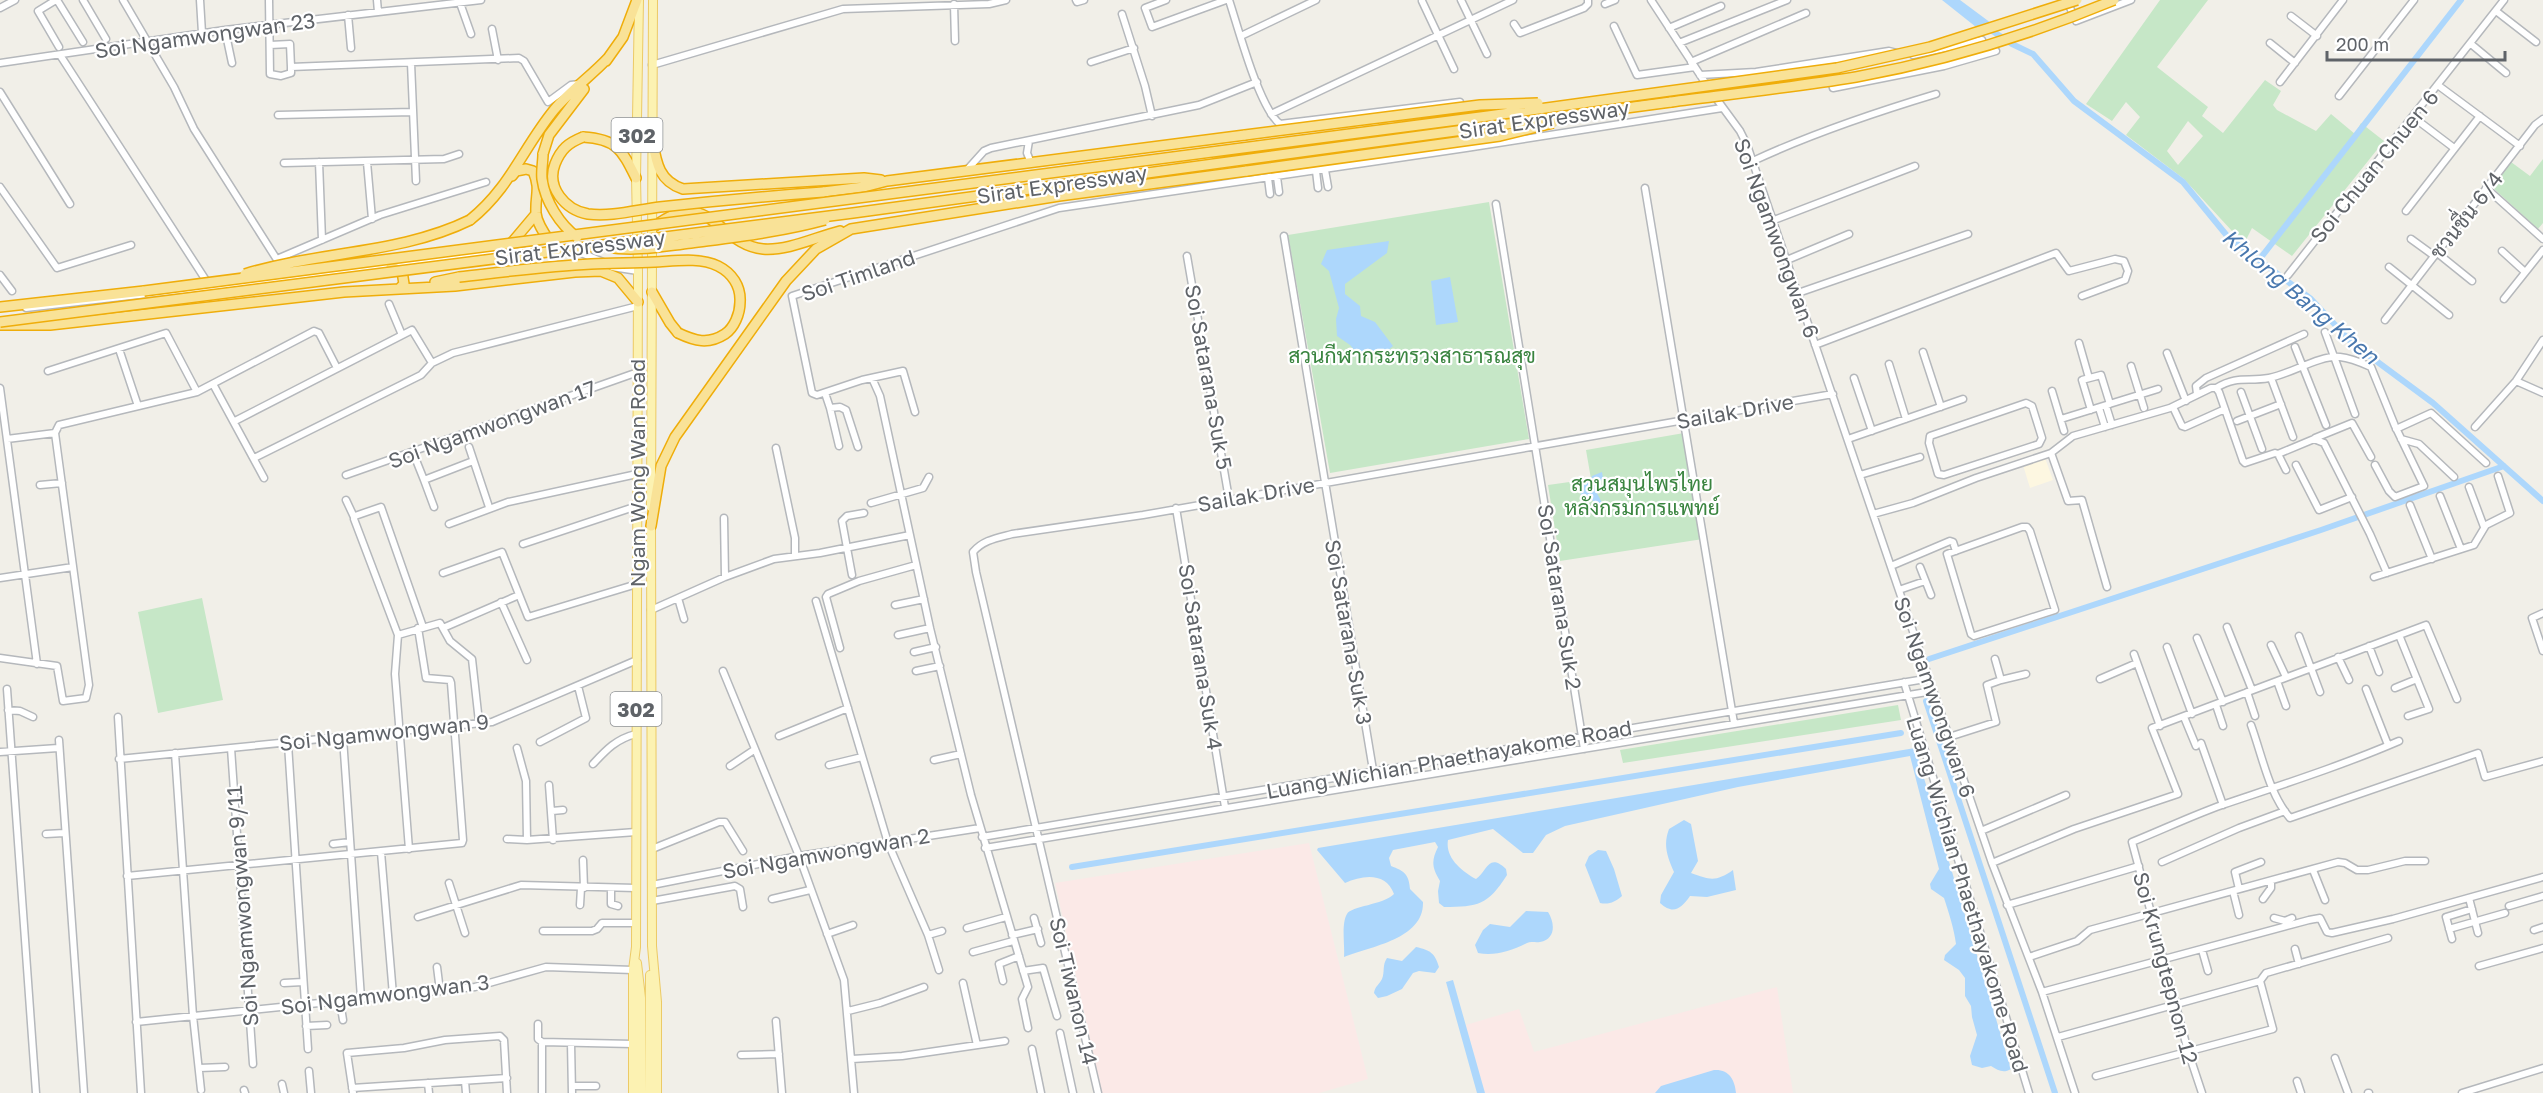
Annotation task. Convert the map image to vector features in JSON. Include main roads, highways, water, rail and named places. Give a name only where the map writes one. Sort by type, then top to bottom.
[{"type":"highway","points":[[638,0],[623,37],[549,135],[543,154],[542,179],[550,204],[562,223],[584,241],[610,248],[661,247],[757,234],[853,213]]},
{"type":"highway","name":"Sirat Expressway","points":[[0,309],[1794,74],[1865,62],[1940,44],[2078,0]]},
{"type":"highway","name":"Sirat Expressway","points":[[0,323],[853,213],[1857,76],[2000,42],[2114,0]]},
{"type":"highway","points":[[504,188],[555,108],[608,58]]},
{"type":"highway","points":[[636,178],[622,151],[601,138],[583,138],[567,143],[553,168],[554,184],[559,196],[569,207],[585,213],[604,215],[659,207],[864,187],[887,181],[1160,148],[1480,105],[1577,102]]},
{"type":"highway","points":[[652,228],[667,217],[698,212],[708,216],[745,244],[762,249],[782,248],[851,229],[1059,196],[1500,136],[1581,114]]},
{"type":"highway","points":[[652,138],[661,174],[673,186],[683,189],[864,178],[887,181]]},
{"type":"highway","points":[[1160,148],[1168,151],[1175,162],[1175,171],[1165,182]]},
{"type":"highway","points":[[226,280],[274,265],[425,238],[470,220],[487,207],[516,171],[526,169],[532,171],[538,182],[536,214],[542,230],[553,246]]},
{"type":"highway","points":[[504,252],[536,214]]},
{"type":"highway","points":[[651,526],[662,466],[675,437],[786,281],[816,249],[851,229]]},
{"type":"highway","points":[[0,323],[50,326],[400,288],[459,277],[590,264],[676,261],[699,261],[717,265],[731,274],[738,286],[741,302],[737,319],[727,333],[710,341],[693,340],[678,333],[652,292]]},
{"type":"highway","points":[[400,288],[404,284],[402,267],[413,284],[455,286],[601,271],[618,278],[638,304]]},
{"type":"main road","name":"Ngam Wong Wan Road","points":[[638,0],[636,947],[645,1027]]},
{"type":"main road","name":"Ngam Wong Wan Road","points":[[645,1027],[652,946],[653,0]]},
{"type":"main road","name":"Ngam Wong Wan Road","points":[[652,946],[657,1002],[657,1093]]},
{"type":"main road","name":"Ngam Wong Wan Road","points":[[633,1093],[633,970],[636,947]]},
{"type":"main road","points":[[641,1093],[645,1027]]},
{"type":"main road","points":[[645,1027],[649,1093]]},
{"type":"water","points":[[1942,0],[1960,0],[1991,23],[1976,27]]},
{"type":"water","points":[[1389,241],[1387,253],[1345,284],[1345,294],[1360,306],[1361,316],[1375,322],[1393,346],[1385,353],[1361,358],[1350,345],[1337,336],[1336,319],[1339,308],[1329,271],[1321,264],[1327,250]]},
{"type":"water","points":[[1450,277],[1458,322],[1436,325],[1431,281]]},
{"type":"water","points":[[1602,472],[1603,478],[1595,489],[1603,505],[1598,505],[1586,495],[1581,496],[1579,481],[1591,479],[1592,476]]},
{"type":"water","points":[[1915,748],[2011,1069],[2001,1071],[1991,1066],[1982,1068],[1972,1065],[1970,1056],[1977,1035],[1971,1006],[1965,996],[1965,978],[1959,970],[1944,960],[1945,955],[1956,944],[1955,938],[1944,898],[1931,889],[1930,884],[1939,869],[1910,756],[1738,787],[1565,826],[1546,835],[1533,853],[1523,853],[1493,829],[1448,840],[1449,853],[1452,858],[1460,868],[1476,879],[1491,863],[1500,864],[1506,869],[1507,875],[1494,893],[1474,905],[1444,907],[1439,903],[1440,881],[1433,864],[1438,847],[1435,842],[1393,850],[1389,858],[1391,866],[1405,874],[1410,889],[1423,902],[1421,915],[1406,933],[1382,945],[1344,957],[1344,929],[1347,914],[1354,909],[1383,901],[1394,894],[1386,882],[1373,877],[1359,878],[1345,883],[1317,850],[1318,848]]},
{"type":"water","points":[[1684,820],[1691,824],[1698,861],[1691,873],[1713,879],[1722,877],[1733,870],[1736,890],[1707,897],[1690,896],[1680,907],[1669,909],[1660,903],[1661,895],[1674,872],[1668,856],[1666,840],[1669,829]]},
{"type":"water","points":[[1598,850],[1606,851],[1622,896],[1609,903],[1600,903],[1585,865],[1589,856]]},
{"type":"water","points":[[1526,911],[1548,912],[1553,926],[1549,938],[1540,942],[1529,942],[1503,952],[1478,953],[1475,945],[1483,930],[1490,924],[1510,927]]},
{"type":"water","points":[[1416,947],[1434,955],[1439,967],[1435,973],[1419,971],[1413,973],[1402,989],[1378,998],[1374,993],[1382,979],[1387,958],[1402,961]]},
{"type":"water","points":[[1453,980],[1485,1093],[1477,1093],[1446,982]]},
{"type":"water","points":[[1714,1070],[1724,1071],[1730,1076],[1736,1093],[1655,1093],[1661,1086]]},
{"type":"waterway","points":[[2259,260],[2461,0]]},
{"type":"waterway","name":"Khlong Bang Khen","points":[[1988,28],[2012,44],[2033,54],[2074,101],[2183,182],[2228,237],[2311,299],[2352,343],[2433,403],[2543,501]]},
{"type":"waterway","points":[[1929,659],[2321,530],[2504,466]]},
{"type":"waterway","points":[[1926,701],[2055,1093]]},
{"type":"waterway","points":[[1072,867],[1901,733]]},
{"type":"park label","name":"สวนกีฬากระทรวงสาธารณสุข","points":[[1412,355]]},
{"type":"park label","name":"สวนสมุนไพรไทย หลังกรมการแพทย์","points":[[1642,495]]}]
